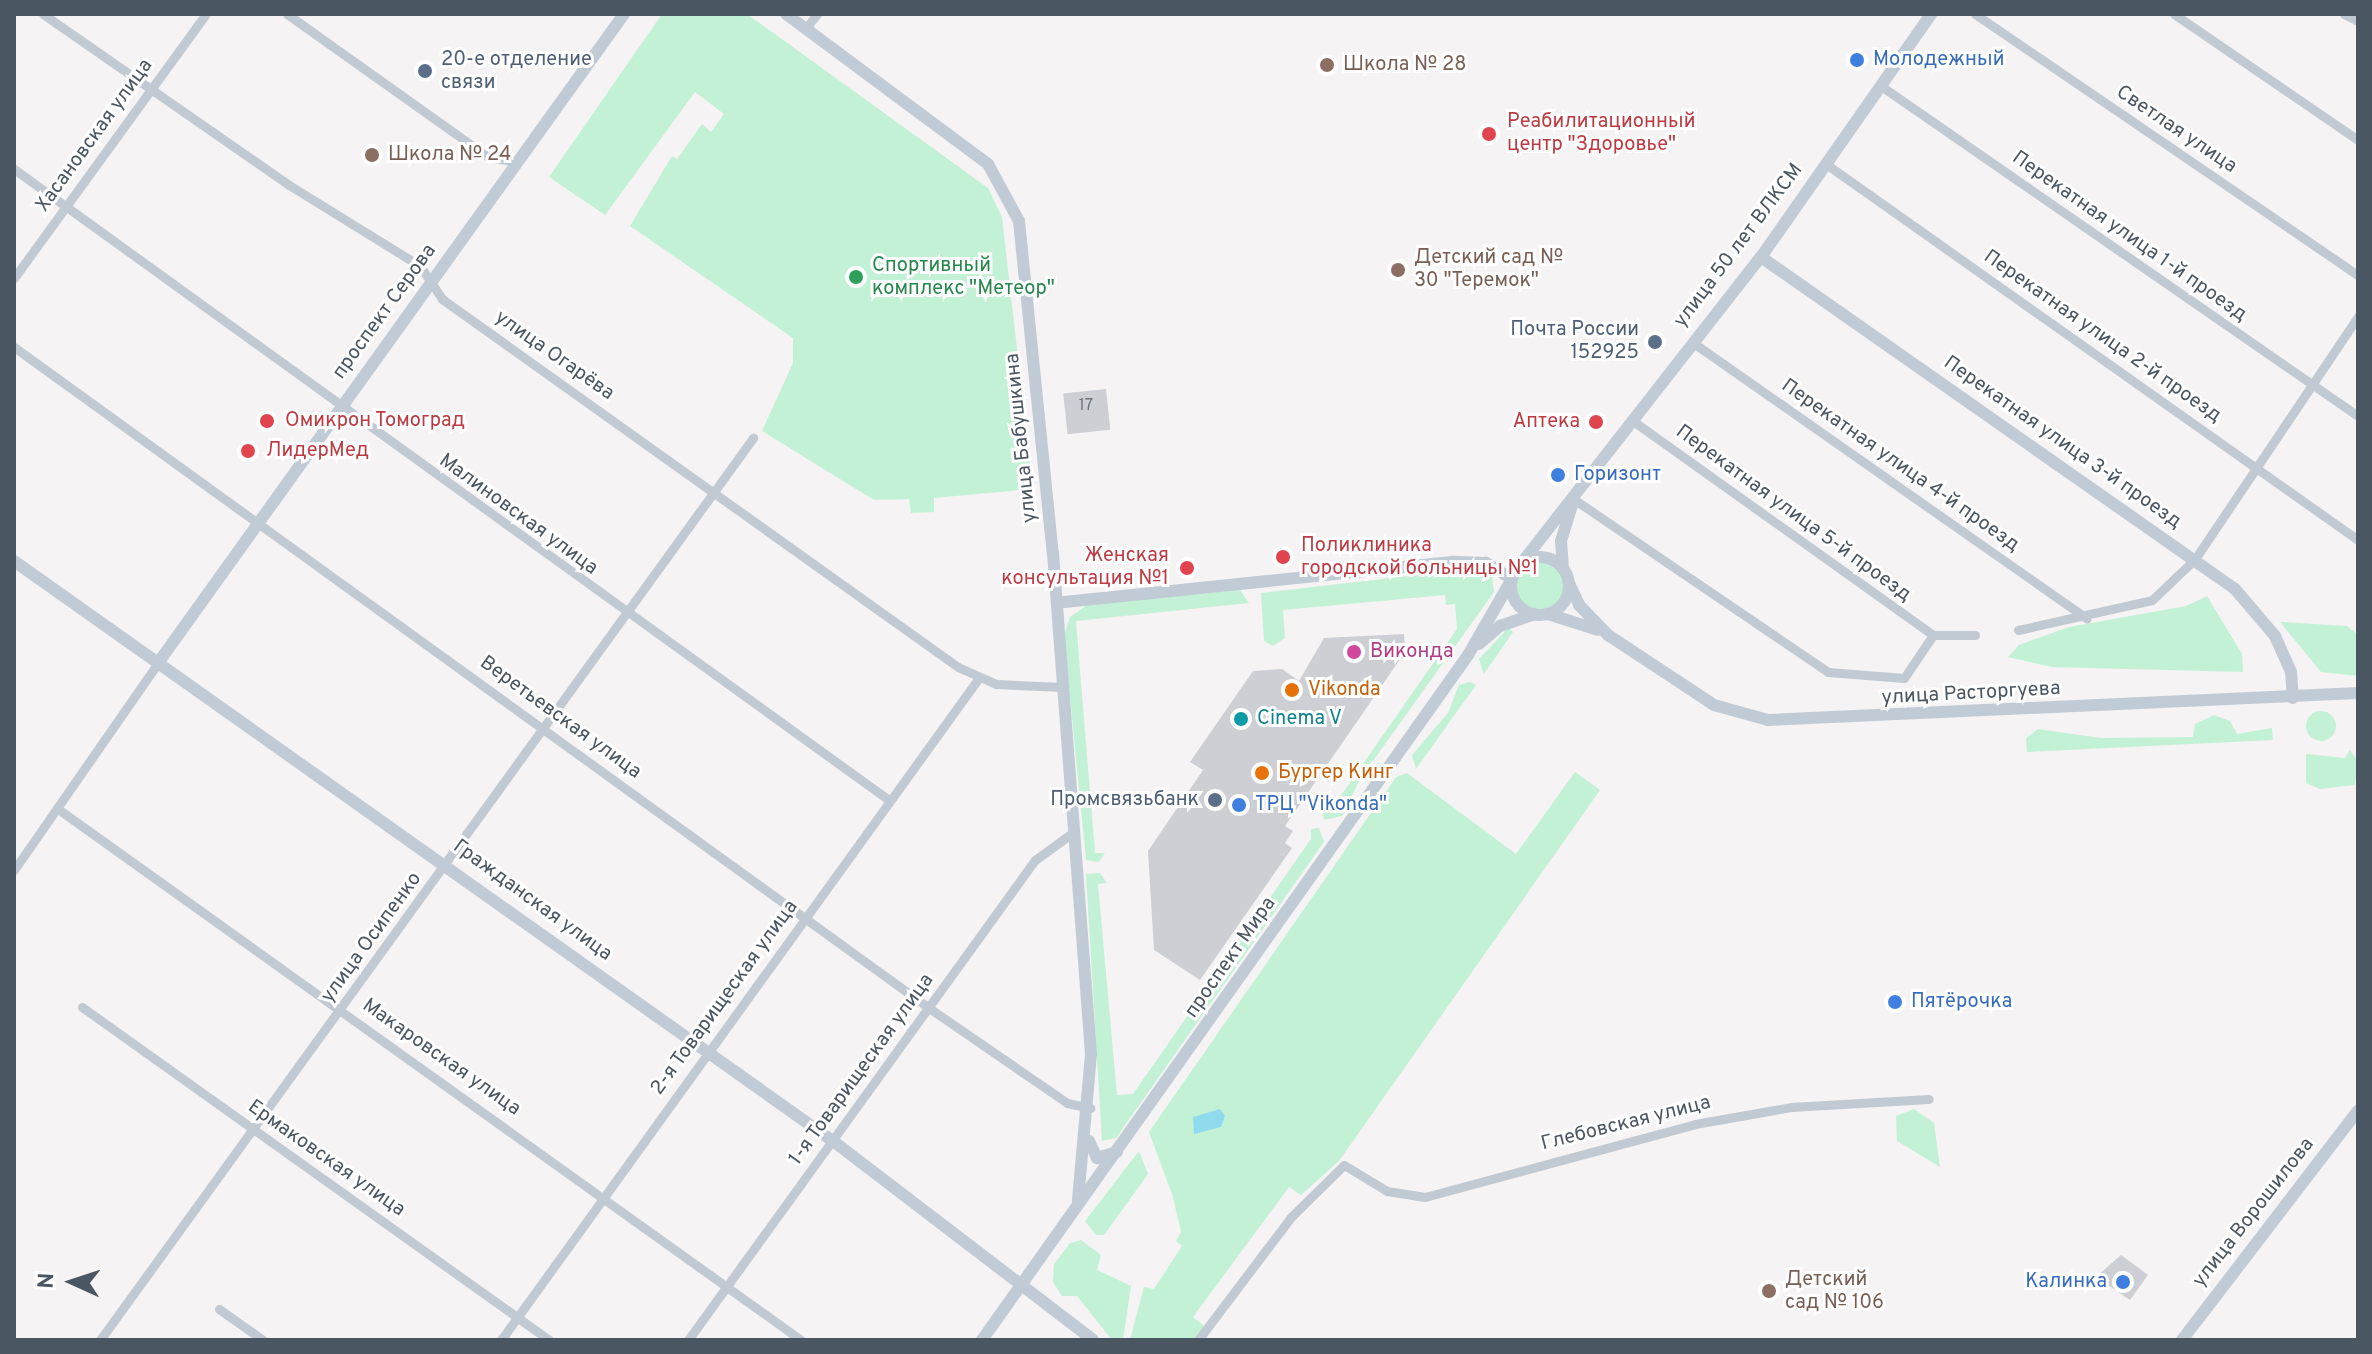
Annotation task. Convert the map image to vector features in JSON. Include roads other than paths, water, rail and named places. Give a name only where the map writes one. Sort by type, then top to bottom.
[{"type":"main road","name":"проспект Серова","points":[[158,663],[624,14]]},
{"type":"main road","name":"улица Бабушкина","points":[[786,14],[980,156],[1011,198],[1024,251],[1075,831],[1090,1108],[1076,1207]]},
{"type":"main road","name":"улица 50 лет ВЛКСМ","points":[[1512,579],[1692,342],[1761,257],[1931,14]]},
{"type":"main road","name":"Перекатная улица 3-й проезд","points":[[1761,257],[2235,589],[2269,626],[2288,663],[2293,698]]},
{"type":"main road","name":"улица 50 лет ВЛКСМ","points":[[1568,581],[1563,569],[1562,534],[1575,500]]},
{"type":"main road","points":[[1520,565],[1546,558],[1563,569]]},
{"type":"main road","name":"Гражданская улица","points":[[14,561],[708,1051],[1022,1280]]},
{"type":"main road","points":[[1057,603],[1452,562],[1486,563],[1512,579],[1516,603],[1534,614],[1548,614],[1564,602],[1568,581]]},
{"type":"main road","name":"проспект Мира","points":[[982,1340],[1022,1280],[1120,1151],[1468,655],[1512,579]]},
{"type":"main road","name":"улица Расторгуева","points":[[1568,581],[1579,605],[1608,635],[1714,705],[1768,720],[2358,693]]},
{"type":"main road","name":"проспект Мира","points":[[1468,655],[1500,626],[1534,614]]},
{"type":"main road","name":"улица Расторгуева","points":[[1548,614],[1608,635]]},
{"type":"main road","name":"улица Ворошилова","points":[[2182,1340],[2358,1111]]},
{"type":"main road","points":[[1088,1128],[1097,1158],[1120,1151]]},
{"type":"main road","points":[[1022,1280],[1093,1340]]},
{"type":"street","name":"улица Огарёва","points":[[43,14],[149,90],[420,266],[442,299],[718,491],[978,679]]},
{"type":"street","name":"Хасановская улица","points":[[14,278],[206,14]]},
{"type":"street","points":[[287,14],[488,157],[518,162]]},
{"type":"street","points":[[806,28],[817,14]]},
{"type":"street","name":"Светлая улица","points":[[1975,14],[2358,275]]},
{"type":"street","points":[[2174,14],[2358,140]]},
{"type":"street","points":[[2344,14],[2358,21]]},
{"type":"street","name":"Перекатная улица 1-й проезд","points":[[1881,86],[2358,416]]},
{"type":"street","name":"Перекатная улица 2-й проезд","points":[[1826,164],[2358,540]]},
{"type":"street","name":"Малиновская улица","points":[[14,169],[628,615],[889,800]]},
{"type":"street","points":[[2018,630],[2087,619],[2152,600],[2195,559],[2358,316]]},
{"type":"street","name":"Перекатная улица 4-й проезд","points":[[1692,342],[2087,619]]},
{"type":"street","name":"Веретьевская улица","points":[[14,347],[929,1008],[1067,1103],[1090,1108]]},
{"type":"street","name":"Перекатная улица 5-й проезд","points":[[1633,421],[1933,635]]},
{"type":"street","name":"улица Осипенко","points":[[100,1340],[546,730],[753,438]]},
{"type":"street","points":[[1575,500],[1828,672],[1904,678],[1933,635],[1975,635]]},
{"type":"street","name":"проспект Серова","points":[[14,870],[158,663]]},
{"type":"street","points":[[978,679],[1063,687]]},
{"type":"street","name":"2-я Товарищеская улица","points":[[501,1340],[978,679]]},
{"type":"street","name":"Макаровская улица","points":[[58,809],[606,1197],[801,1340]]},
{"type":"street","name":"1-я Товарищеская улица","points":[[688,1340],[1035,860],[1075,831]]},
{"type":"street","name":"Ермаковская улица","points":[[82,1007],[549,1340]]},
{"type":"street","name":"Глебовская улица","points":[[1198,1340],[1291,1217],[1344,1165],[1387,1191],[1425,1197],[1695,1124],[1791,1107],[1929,1099]]},
{"type":"street","points":[[219,1309],[263,1340]]},
{"type":"water","points":[[1220,1109],[1225,1116],[1221,1127],[1194,1134],[1193,1117]]},
{"type":"place","name":"Молодежный","points":[[1857,60]]},
{"type":"place","name":"Школа № 28","points":[[1327,65]]},
{"type":"place","name":"20-е отделение связи","points":[[425,71]]},
{"type":"place","name":"Реабилитационный центр \"Здоровье\"","points":[[1489,134]]},
{"type":"place","name":"Школа № 24","points":[[372,155]]},
{"type":"place","name":"Детский сад № 30 \"Теремок\"","points":[[1398,270]]},
{"type":"place","name":"Спортивный комплекс \"Метеор\"","points":[[856,277]]},
{"type":"place","name":"Почта России 152925","points":[[1655,342]]},
{"type":"place","name":"Омикрон Томоград","points":[[267,421]]},
{"type":"place","name":"Аптека","points":[[1596,422]]},
{"type":"place","name":"ЛидерМед","points":[[248,451]]},
{"type":"place","name":"Горизонт","points":[[1558,475]]},
{"type":"place","name":"Поликлиника городской больницы №1","points":[[1283,557]]},
{"type":"place","name":"Женская консультация №1","points":[[1187,568]]},
{"type":"place","name":"Виконда","points":[[1354,652]]},
{"type":"place","name":"Vikonda","points":[[1292,690]]},
{"type":"place","name":"Cinema V","points":[[1241,719]]},
{"type":"place","name":"Бургер Кинг","points":[[1262,773]]},
{"type":"place","name":"Промсвязьбанк","points":[[1215,800]]},
{"type":"place","name":"ТРЦ \"Vikonda\"","points":[[1239,805]]},
{"type":"place","name":"Пятёрочка","points":[[1895,1002]]},
{"type":"place","name":"Калинка","points":[[2123,1282]]},
{"type":"place","name":"Детский сад № 106","points":[[1769,1291]]}]
